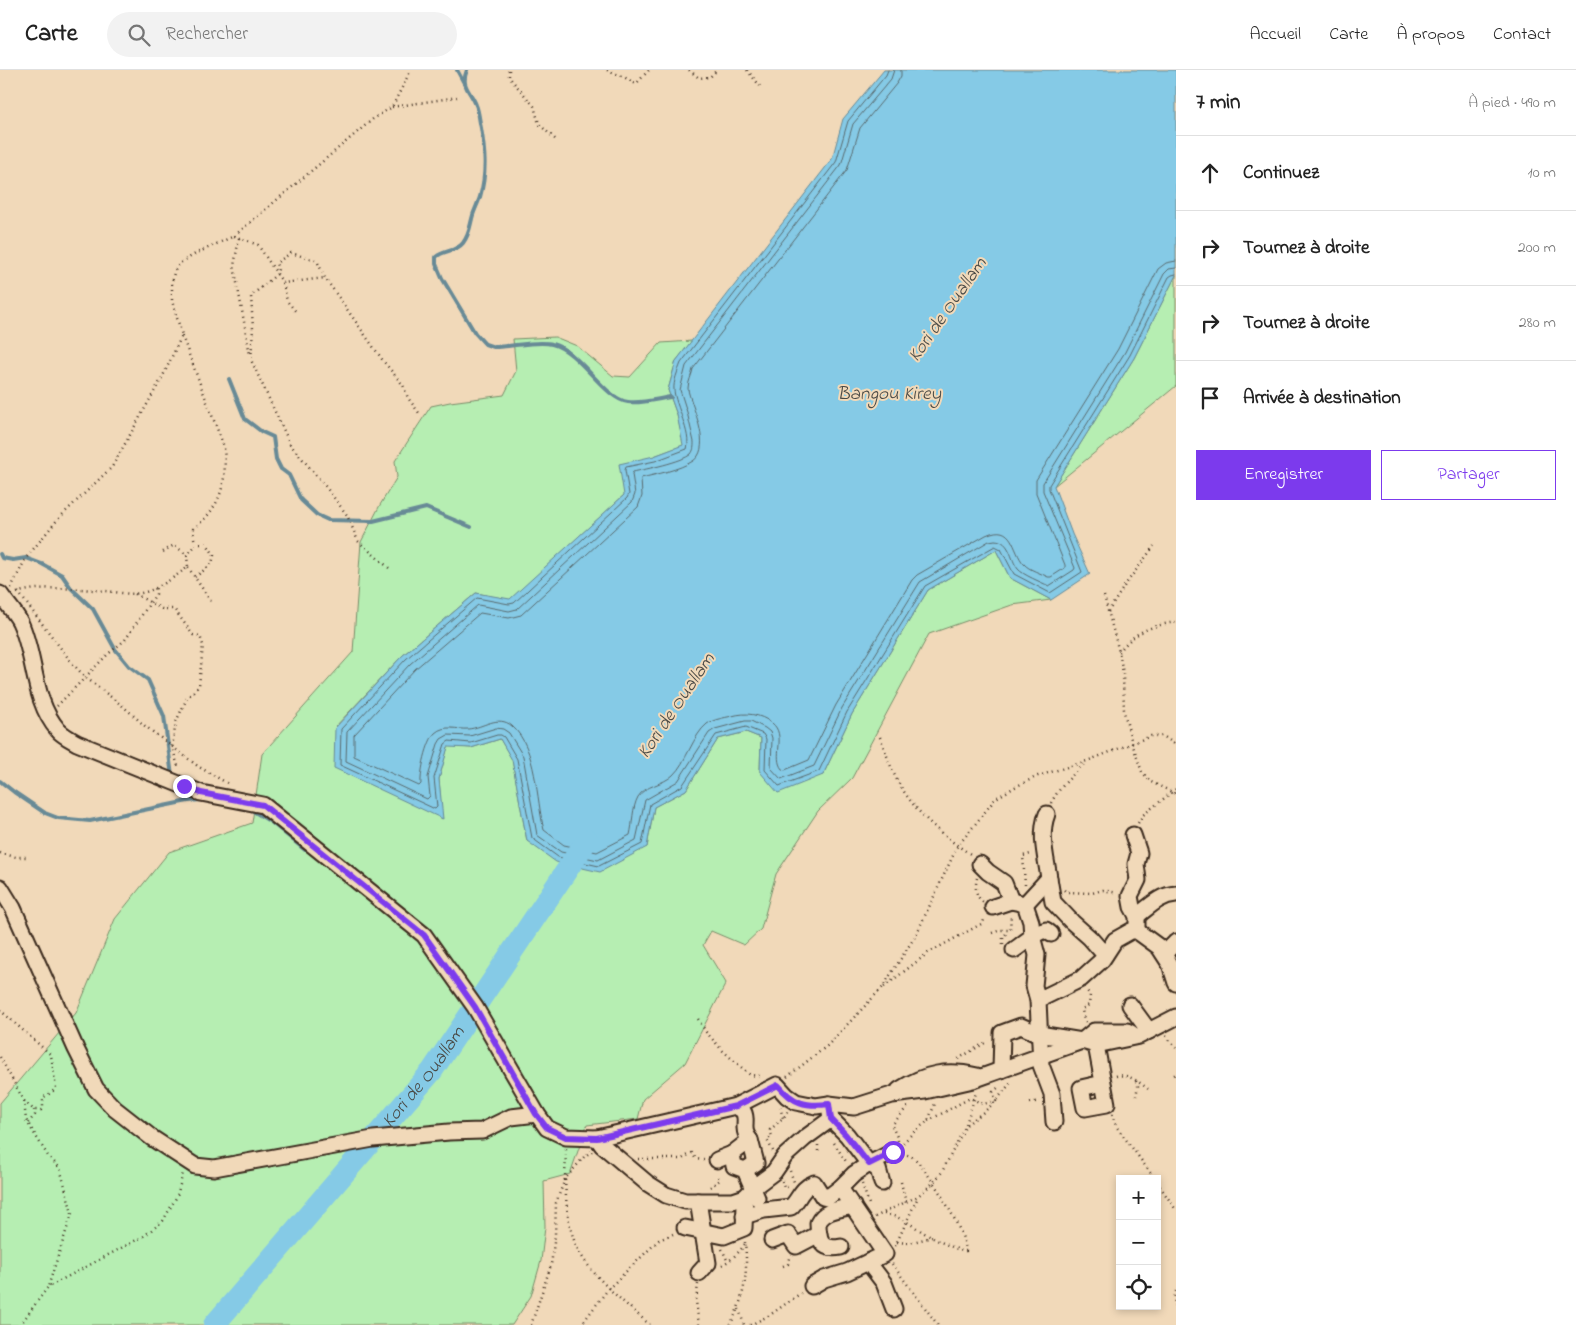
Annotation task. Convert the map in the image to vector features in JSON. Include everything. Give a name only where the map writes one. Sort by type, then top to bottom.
[{"type":"street","points":[[2,600],[20,622],[48,717],[59,732],[77,743],[201,793],[263,805],[424,935],[475,1007],[536,1114],[547,1128],[566,1137],[597,1138],[736,1106],[774,1087],[796,1102],[816,1106],[830,1112],[869,1164],[878,1169],[882,1183]]},
{"type":"street","points":[[1047,814],[1042,832],[1053,902],[1105,955]]},
{"type":"street","points":[[1133,835],[1139,853],[1136,864],[1138,880],[1130,896],[1132,907],[1137,923],[1159,947],[1170,964],[1176,983]]},
{"type":"street","points":[[984,868],[1004,883],[1032,922],[1032,936],[1037,956],[1034,986],[1038,1000],[1040,1056],[1041,1065],[1052,1094],[1054,1122]]},
{"type":"street","points":[[993,907],[1018,903],[1049,878]]},
{"type":"street","points":[[0,888],[13,908],[76,1049],[96,1089],[115,1109],[144,1132],[194,1166],[214,1168],[373,1139],[482,1131],[511,1117],[536,1114]]},
{"type":"street","points":[[1038,1000],[1080,979],[1105,955],[1115,940],[1132,930],[1160,898],[1176,894]]},
{"type":"street","points":[[1014,950],[1036,932],[1046,930],[1051,934]]},
{"type":"street","points":[[1164,954],[1176,942]]},
{"type":"street","points":[[1130,1005],[1144,1033]]},
{"type":"street","points":[[597,1138],[602,1145],[648,1183],[666,1195],[685,1201],[733,1201],[749,1193],[774,1172],[785,1156],[830,1112],[854,1107],[892,1095],[925,1091],[981,1077],[1091,1039],[1144,1033],[1176,1017]]},
{"type":"street","points":[[1009,1067],[1002,1033],[1021,1026],[1040,1034],[1091,1039]]},
{"type":"street","points":[[1091,1039],[1102,1080],[1107,1104],[1085,1108],[1081,1088],[1102,1080]]},
{"type":"street","points":[[892,1095],[901,1088],[930,1075],[948,1072],[981,1077]]},
{"type":"street","points":[[714,1161],[736,1168],[756,1163],[750,1140],[744,1130],[743,1112],[736,1106]]},
{"type":"street","points":[[736,1168],[750,1140]]},
{"type":"street","points":[[686,1228],[724,1236],[745,1229],[764,1210],[791,1207],[797,1202],[804,1188],[814,1183],[823,1198],[827,1198],[854,1174],[893,1152]]},
{"type":"street","points":[[736,1168],[749,1193],[764,1210]]},
{"type":"street","points":[[812,1286],[824,1279],[885,1254],[873,1218],[853,1206],[840,1188]]},
{"type":"street","points":[[745,1229],[749,1193]]},
{"type":"street","points":[[698,1201],[704,1268]]},
{"type":"street","points":[[841,1247],[829,1248],[823,1244],[819,1234],[818,1223],[824,1214],[836,1209],[853,1206]]},
{"type":"street","points":[[772,1240],[788,1234],[796,1246],[819,1234]]},
{"type":"street","points":[[868,1262],[884,1283],[894,1309]]},
{"type":"path","points":[[392,107],[411,70]]},
{"type":"path","points":[[509,70],[510,77],[534,106],[540,124],[557,141]]},
{"type":"path","points":[[606,70],[636,84],[649,70]]},
{"type":"path","points":[[689,70],[699,78],[710,77],[717,70]]},
{"type":"path","points":[[747,70],[760,86]]},
{"type":"path","points":[[212,603],[188,567],[187,555],[195,546],[193,529],[206,520],[214,508],[222,487],[225,459],[224,447],[182,335],[172,301],[174,272],[180,263],[234,236],[372,119],[392,107],[457,97]]},
{"type":"path","points":[[234,236],[258,245],[283,283],[287,301],[297,313]]},
{"type":"path","points":[[239,238],[234,266],[251,360],[290,444],[326,486],[347,515],[358,541],[389,568]]},
{"type":"path","points":[[251,360],[253,329],[251,296],[277,274],[276,263],[291,253],[315,260],[325,278],[403,386],[408,398],[419,413]]},
{"type":"path","points":[[283,283],[325,278]]},
{"type":"path","points":[[2,600],[26,558],[58,519],[112,468],[163,376],[182,335]]},
{"type":"path","points":[[195,544],[207,544],[214,554],[212,564],[195,577]]},
{"type":"path","points":[[163,552],[174,545],[187,555]]},
{"type":"path","points":[[1108,612],[1154,546]]},
{"type":"path","points":[[2,600],[26,590],[78,588],[142,593],[164,584],[188,567]]},
{"type":"path","points":[[48,717],[85,676],[125,640],[156,594],[155,587]]},
{"type":"path","points":[[18,592],[72,663],[85,676],[172,747],[199,767],[231,786]]},
{"type":"path","points":[[133,593],[162,609],[174,609],[193,635],[200,636],[203,645],[199,686],[187,698],[176,722],[172,747],[184,786]]},
{"type":"path","points":[[1104,596],[1123,674],[1124,712],[1142,772],[1151,782],[1176,794]]},
{"type":"path","points":[[1119,652],[1138,633],[1156,625],[1176,622]]},
{"type":"path","points":[[882,988],[916,935],[957,846],[996,798],[1038,776],[1087,761],[1151,736],[1163,736],[1176,745]]},
{"type":"path","points":[[698,1019],[706,1032],[722,1050],[750,1075],[758,1076],[774,1087],[827,1046],[882,988],[928,953],[983,923],[993,907],[990,903],[979,899],[976,893],[976,879],[984,868],[976,858],[957,846],[934,827],[921,813],[901,787],[880,737]]},
{"type":"path","points":[[1047,814],[1057,793],[1087,761]]},
{"type":"path","points":[[1133,835],[1143,815],[1176,789]]},
{"type":"path","points":[[992,933],[1010,930],[1025,876],[1023,856],[1045,850]]},
{"type":"path","points":[[0,853],[16,857],[27,857]]},
{"type":"path","points":[[1049,878],[1066,892],[1092,894],[1102,890],[1130,896]]},
{"type":"path","points":[[1080,979],[1090,995],[1089,1005],[1082,1009],[1091,1039]]},
{"type":"path","points":[[0,1010],[51,1056],[56,1088],[52,1094],[46,1095],[43,1098],[41,1110],[34,1110],[24,1101],[0,1057]]},
{"type":"path","points":[[954,1061],[1002,1033]]},
{"type":"path","points":[[966,1125],[996,1101],[1012,1081],[1009,1067]]},
{"type":"path","points":[[1102,1080],[1121,1075],[1135,1079],[1148,1089]]},
{"type":"path","points":[[873,1218],[906,1203],[933,1184],[942,1172],[966,1125],[981,1077]]},
{"type":"path","points":[[1135,1079],[1138,1086],[1136,1096]]},
{"type":"path","points":[[996,1101],[993,1092],[1000,1086]]},
{"type":"path","points":[[928,1121],[942,1087]]},
{"type":"path","points":[[925,1091],[905,1109],[892,1125],[892,1129],[897,1134],[899,1147],[928,1121],[970,1098],[984,1104],[996,1101]]},
{"type":"path","points":[[20,1325],[48,1287],[72,1213],[60,1168],[48,1156],[26,1120],[24,1101]]},
{"type":"path","points":[[796,1102],[786,1115],[770,1130],[772,1136],[767,1140],[776,1157],[784,1188],[795,1184],[804,1188]]},
{"type":"path","points":[[1107,1104],[1116,1126],[1152,1175]]},
{"type":"path","points":[[28,1123],[35,1115],[34,1110]]},
{"type":"path","points":[[566,1137],[565,1180],[567,1212],[574,1242],[598,1277],[650,1325]]},
{"type":"path","points":[[873,1218],[891,1215],[907,1220],[932,1237],[962,1251],[966,1251],[963,1239],[953,1219],[925,1171],[913,1157],[893,1152]]},
{"type":"path","points":[[619,1159],[682,1159],[692,1153],[696,1159],[714,1161],[720,1180],[701,1194],[698,1201]]},
{"type":"path","points":[[48,1287],[144,1236],[163,1221],[177,1196],[182,1174],[186,1169],[194,1166]]},
{"type":"path","points":[[531,1325],[551,1265],[555,1235],[556,1203],[565,1180]]},
{"type":"path","points":[[901,1182],[906,1203]]},
{"type":"path","points":[[1161,1188],[1176,1210]]},
{"type":"path","points":[[918,1196],[897,1242],[885,1254],[938,1325]]},
{"type":"path","points":[[581,1325],[610,1288],[659,1240],[686,1228]]},
{"type":"path","points":[[699,1325],[696,1301],[704,1268],[714,1268],[728,1262],[741,1250],[745,1229]]},
{"type":"path","points":[[730,1325],[744,1292],[746,1274],[745,1229]]},
{"type":"path","points":[[897,1242],[909,1243],[932,1237]]},
{"type":"path","points":[[750,1325],[770,1315],[812,1286]]},
{"type":"path","points":[[1176,1291],[1174,1298],[1176,1309]]},
{"type":"path","points":[[738,1308],[744,1325]]},
{"type":"green space","points":[[1176,275],[1176,386],[1054,486],[1134,358]]},
{"type":"green space","points":[[555,337],[577,346],[613,376],[630,377],[661,343],[692,341],[676,361],[668,390],[677,415],[684,445],[654,456],[624,495],[510,600],[476,593],[402,656],[335,727],[442,819],[439,779],[448,746],[471,748],[500,739],[512,759],[527,841],[647,847],[654,807],[686,790],[718,739],[746,732],[761,738],[760,772],[823,775],[852,714],[928,590],[996,550],[1010,578],[1051,600],[1012,605],[929,634],[852,778],[818,811],[776,874],[761,929],[744,945],[711,931],[703,945],[726,983],[685,1063],[643,1099],[638,1119],[587,1125],[570,1174],[544,1181],[545,1227],[541,1261],[531,1296],[512,1325],[0,1325],[0,1103],[76,1013],[115,919],[169,852],[252,823],[262,754],[353,652],[361,542],[397,477],[395,461],[431,406],[504,395],[516,371],[513,339]]},
{"type":"water","name":"Bangou Kirey","points":[[884,70],[1176,70],[1176,275],[1134,358],[1054,486],[1072,534],[1090,574],[1051,600],[1010,578],[996,550],[928,590],[852,714],[823,775],[778,793],[760,772],[761,738],[746,732],[718,739],[686,790],[654,807],[647,847],[600,872],[556,862],[527,841],[512,760],[500,739],[471,748],[448,747],[439,779],[443,819],[334,768],[335,728],[402,656],[476,593],[510,599],[624,495],[619,464],[654,456],[683,445],[677,415],[668,390],[676,361],[832,159],[843,119]]},
{"type":"waterway","points":[[457,70],[464,83]]},
{"type":"waterway","points":[[467,70],[465,85],[477,108],[482,137],[485,162],[484,179],[480,197],[465,240],[457,248],[436,257],[436,264],[442,278],[475,333],[485,344],[494,347],[546,343],[562,348],[610,393],[628,402],[644,402],[671,397]]},
{"type":"waterway","points":[[229,379],[245,419],[262,432],[273,437],[276,459],[281,469],[289,475],[301,500],[317,515],[328,520],[373,521],[426,508],[471,527]]},
{"type":"waterway","points":[[0,554],[2,558],[13,560],[26,558],[62,575],[71,588],[93,609],[115,649],[129,666],[148,680],[164,716],[172,776]]},
{"type":"waterway","points":[[0,781],[45,813],[58,818],[90,821],[188,801],[202,800]]},
{"type":"waterway","points":[[180,791],[188,801]]},
{"type":"waterway","points":[[250,809],[271,822],[305,850]]},
{"type":"waterway","name":"Kori de Ouallam","points":[[214,1325],[432,1071],[587,840]]},
{"type":"route","points":[[184,786],[201,793],[263,805],[424,935],[475,1007],[536,1114],[547,1128],[566,1137],[597,1138],[736,1106],[778,1085],[796,1102],[816,1106],[829,1104],[831,1119],[869,1164],[893,1152]]}]
